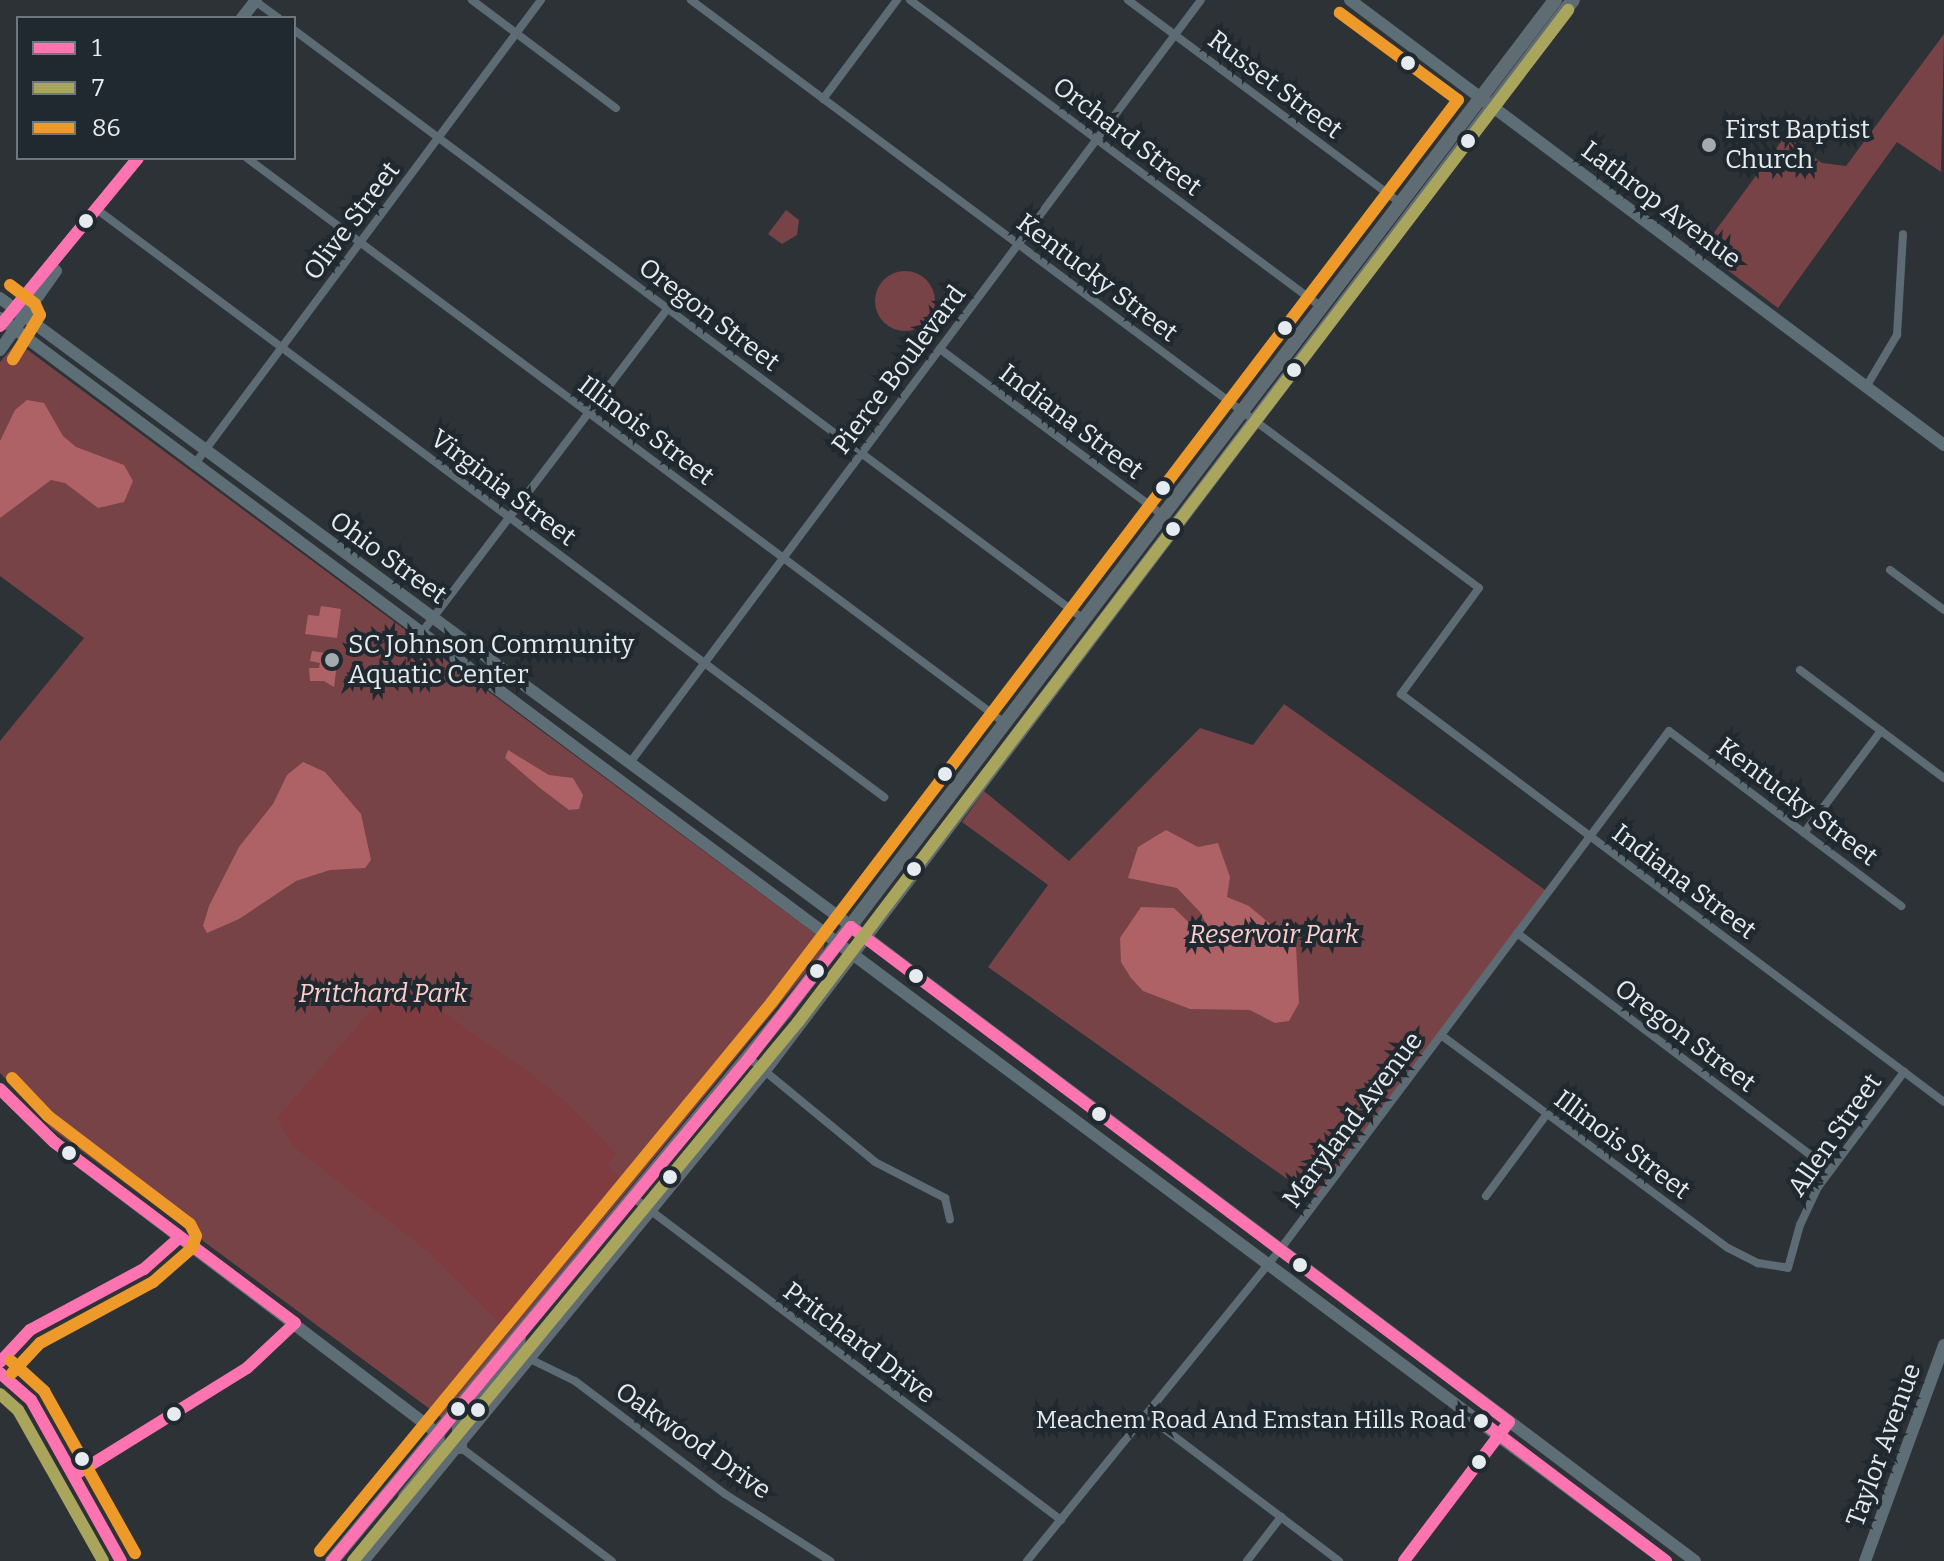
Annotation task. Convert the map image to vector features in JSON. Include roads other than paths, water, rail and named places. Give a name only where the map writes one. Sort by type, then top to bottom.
[{"type":"main road","points":[[362,1561],[460,1447],[651,1212],[867,938],[1397,231],[1555,0]]},
{"type":"main road","points":[[332,1561],[749,1058],[1006,724],[1398,201],[1573,0]]},
{"type":"main road","points":[[1397,231],[1402,210],[1398,201]]},
{"type":"main road","points":[[460,1447],[459,1429],[517,1355],[519,1337]]},
{"type":"main road","points":[[387,1531],[395,1509],[437,1457],[438,1434]]},
{"type":"street","points":[[255,0],[275,16]]},
{"type":"street","points":[[472,0],[616,108]]},
{"type":"street","name":"Olive Street","points":[[194,465],[541,0]]},
{"type":"street","name":"Kentucky Street","points":[[691,0],[1479,588],[1401,694]]},
{"type":"street","points":[[823,99],[897,0]]},
{"type":"street","name":"Orchard Street","points":[[910,0],[1320,306]]},
{"type":"street","name":"Russet Street","points":[[1128,0],[1398,201]]},
{"type":"street","name":"Pierce Boulevard","points":[[629,764],[1201,0]]},
{"type":"street","name":"Lathrop Avenue","points":[[1350,0],[1944,445]]},
{"type":"street","name":"Oregon Street","points":[[296,31],[1100,631]]},
{"type":"street","points":[[0,350],[15,330],[20,313],[136,160]]},
{"type":"street","name":"Illinois Street","points":[[250,160],[1021,735]]},
{"type":"street","name":"Virginia Street","points":[[95,214],[283,348],[884,797]]},
{"type":"street","points":[[1866,387],[1897,335],[1903,234]]},
{"type":"street","name":"Ohio Street","points":[[0,298],[867,938],[1279,1251],[1695,1561]]},
{"type":"street","points":[[423,631],[667,309]]},
{"type":"street","points":[[1,322],[20,313]]},
{"type":"street","name":"Ohio Street","points":[[1,322],[973,1040],[1666,1561]]},
{"type":"street","name":"Indiana Street","points":[[940,349],[1178,526]]},
{"type":"street","points":[[1890,570],[1944,610]]},
{"type":"street","points":[[1800,670],[1944,778]]},
{"type":"street","name":"Indiana Street","points":[[1401,694],[1944,1102]]},
{"type":"street","name":"Kentucky Street","points":[[1669,731],[1901,906]]},
{"type":"street","name":"Maryland Avenue","points":[[1027,1561],[1270,1263],[1669,731]]},
{"type":"street","points":[[1804,833],[1881,731]]},
{"type":"street","name":"Oregon Street","points":[[1517,933],[1830,1170]]},
{"type":"street","points":[[973,1040],[983,1025]]},
{"type":"street","name":"Illinois Street","points":[[1441,1035],[1728,1248],[1758,1263],[1788,1268]]},
{"type":"street","points":[[749,1058],[875,1162],[945,1198],[950,1219]]},
{"type":"street","name":"Allen Street","points":[[1788,1268],[1800,1225],[1830,1170],[1904,1072]]},
{"type":"street","points":[[0,1089],[54,1142],[438,1434]]},
{"type":"street","points":[[1072,1114],[1082,1100]]},
{"type":"street","points":[[1486,1196],[1547,1114]]},
{"type":"street","points":[[1179,1194],[1188,1181]]},
{"type":"street","name":"Pritchard Drive","points":[[634,1198],[1061,1520]]},
{"type":"street","points":[[1391,1353],[1400,1341]]},
{"type":"street","name":"Taylor Avenue","points":[[1865,1561],[1944,1345]]},
{"type":"street","name":"Oakwood Drive","points":[[530,1359],[575,1381],[725,1494],[830,1561]]},
{"type":"street","points":[[1146,1415],[1339,1561]]},
{"type":"street","points":[[1404,1561],[1509,1422]]},
{"type":"street","points":[[460,1447],[612,1561]]},
{"type":"street","points":[[1594,1505],[1604,1493]]},
{"type":"street","points":[[1247,1561],[1281,1517]]},
{"type":"place","name":"First Baptist Church","points":[[1709,145]]},
{"type":"place","name":"SC Johnson Community Aquatic Center","points":[[332,660]]},
{"type":"place","name":"Meachem Road And Emstan Hills Road","points":[[1481,1421]]},
{"type":"park label","name":"Reservoir Park","points":[[1274,935]]},
{"type":"park label","name":"Pritchard Park","points":[[383,994]]}]
